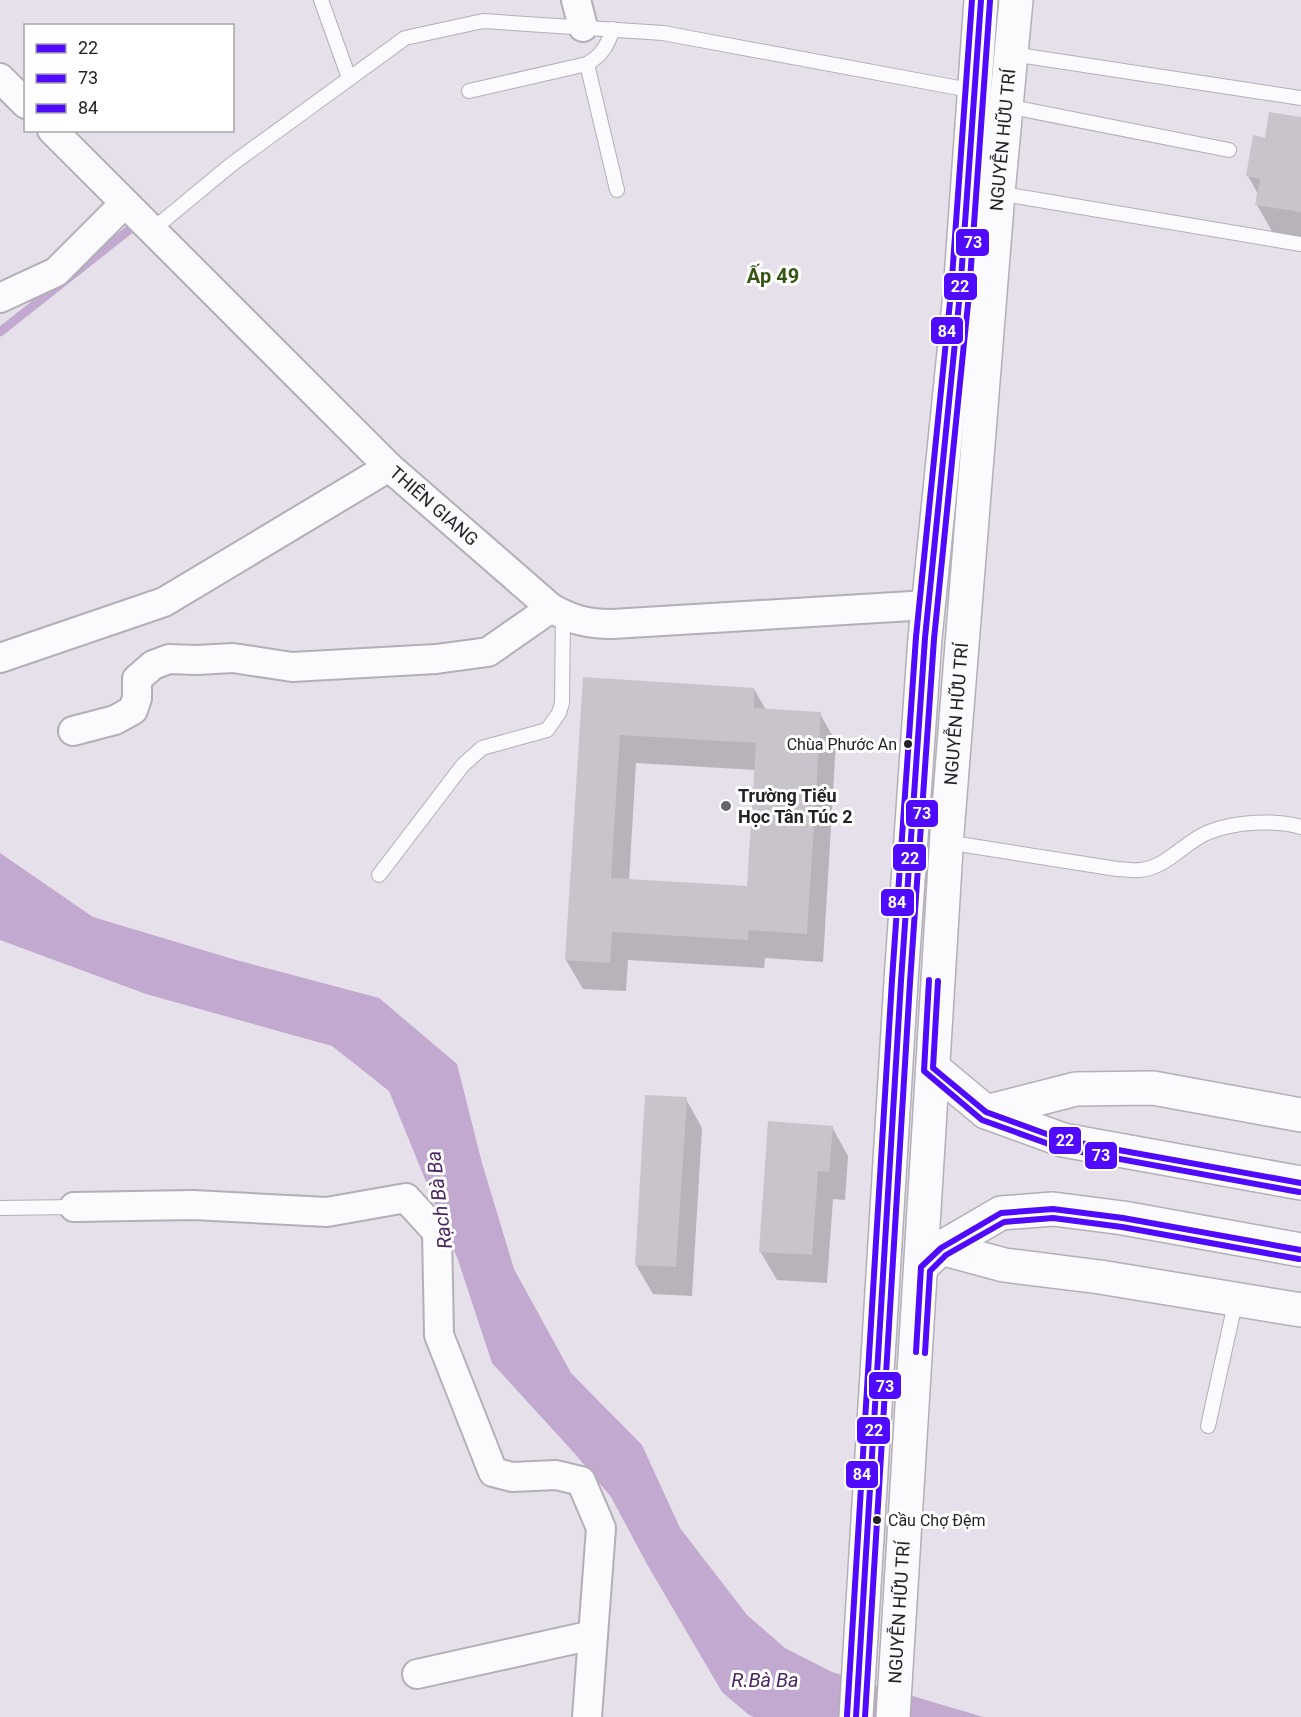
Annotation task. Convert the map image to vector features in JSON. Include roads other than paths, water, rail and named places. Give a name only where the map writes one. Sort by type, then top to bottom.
[{"type":"main road","name":"NGUYỄN HỮU TRÍ","points":[[856,1717],[905,924],[928,605],[958,304],[981,0]]},
{"type":"main road","name":"NGUYỄN HỮU TRÍ","points":[[893,1717],[931,1258],[933,1068],[946,842],[998,193],[1016,0]]},
{"type":"main road","points":[[933,1068],[986,1112],[1063,1140],[1301,1183]]},
{"type":"main road","points":[[986,1112],[1076,1089],[1153,1088],[1301,1115]]},
{"type":"main road","points":[[931,1258],[1000,1213],[1053,1209],[1123,1218],[1301,1250]]},
{"type":"main road","points":[[931,1258],[1100,1277],[1301,1310]]},
{"type":"street","points":[[576,0],[583,27]]},
{"type":"street","points":[[0,78],[24,102]]},
{"type":"street","name":"THIÊN GIANG","points":[[53,132],[389,467],[557,612],[576,621],[612,624],[928,605]]},
{"type":"street","points":[[0,298],[56,272],[124,204]]},
{"type":"street","points":[[0,658],[164,602],[389,467]]},
{"type":"street","points":[[73,731],[115,720],[133,710],[137,698],[137,679],[153,665],[169,659],[233,658],[292,667],[488,652],[557,612]]},
{"type":"street","points":[[74,1207],[193,1205],[327,1212],[406,1198],[437,1232],[439,1335],[493,1472],[512,1477],[556,1475],[581,1481],[601,1528],[587,1717]]},
{"type":"street","points":[[417,1674],[593,1635]]},
{"type":"lane","points":[[321,0],[350,78]]},
{"type":"lane","points":[[151,231],[232,164],[405,38],[483,21],[663,33],[975,92]]},
{"type":"lane","points":[[469,91],[587,64],[599,57],[605,49],[613,29]]},
{"type":"lane","points":[[1012,54],[1301,98]]},
{"type":"lane","points":[[587,64],[617,190]]},
{"type":"lane","points":[[1006,106],[1229,150]]},
{"type":"lane","points":[[998,193],[1301,244]]},
{"type":"lane","points":[[379,875],[473,755],[483,748],[547,730],[553,722],[561,703],[557,612]]},
{"type":"lane","points":[[946,842],[1117,869],[1142,870],[1161,864],[1189,843],[1208,832],[1224,827],[1254,822],[1301,827]]},
{"type":"lane","points":[[0,1208],[74,1207]]},
{"type":"lane","points":[[1208,1426],[1236,1299]]},
{"type":"water","name":"R.Bà Ba","points":[[0,853],[93,917],[236,960],[379,998],[457,1064],[482,1163],[514,1269],[571,1373],[642,1445],[680,1528],[747,1615],[785,1648],[832,1672],[983,1717],[754,1717],[722,1692],[648,1566],[611,1497],[492,1363],[458,1260],[389,1091],[332,1046],[146,994],[0,940]]},
{"type":"waterway","points":[[0,332],[134,226]]},
{"type":"place","name":"Chùa Phước An","points":[[908,744]]},
{"type":"place","name":"Trường Tiểu Học Tân Túc 2","points":[[726,806]]},
{"type":"place","name":"Cầu Chợ Đệm","points":[[877,1520]]},
{"type":"district","name":"Ấp 49","points":[[773,276]]},
{"type":"water label","name":"Rạch Bà Ba","points":[[439,1200]]}]
